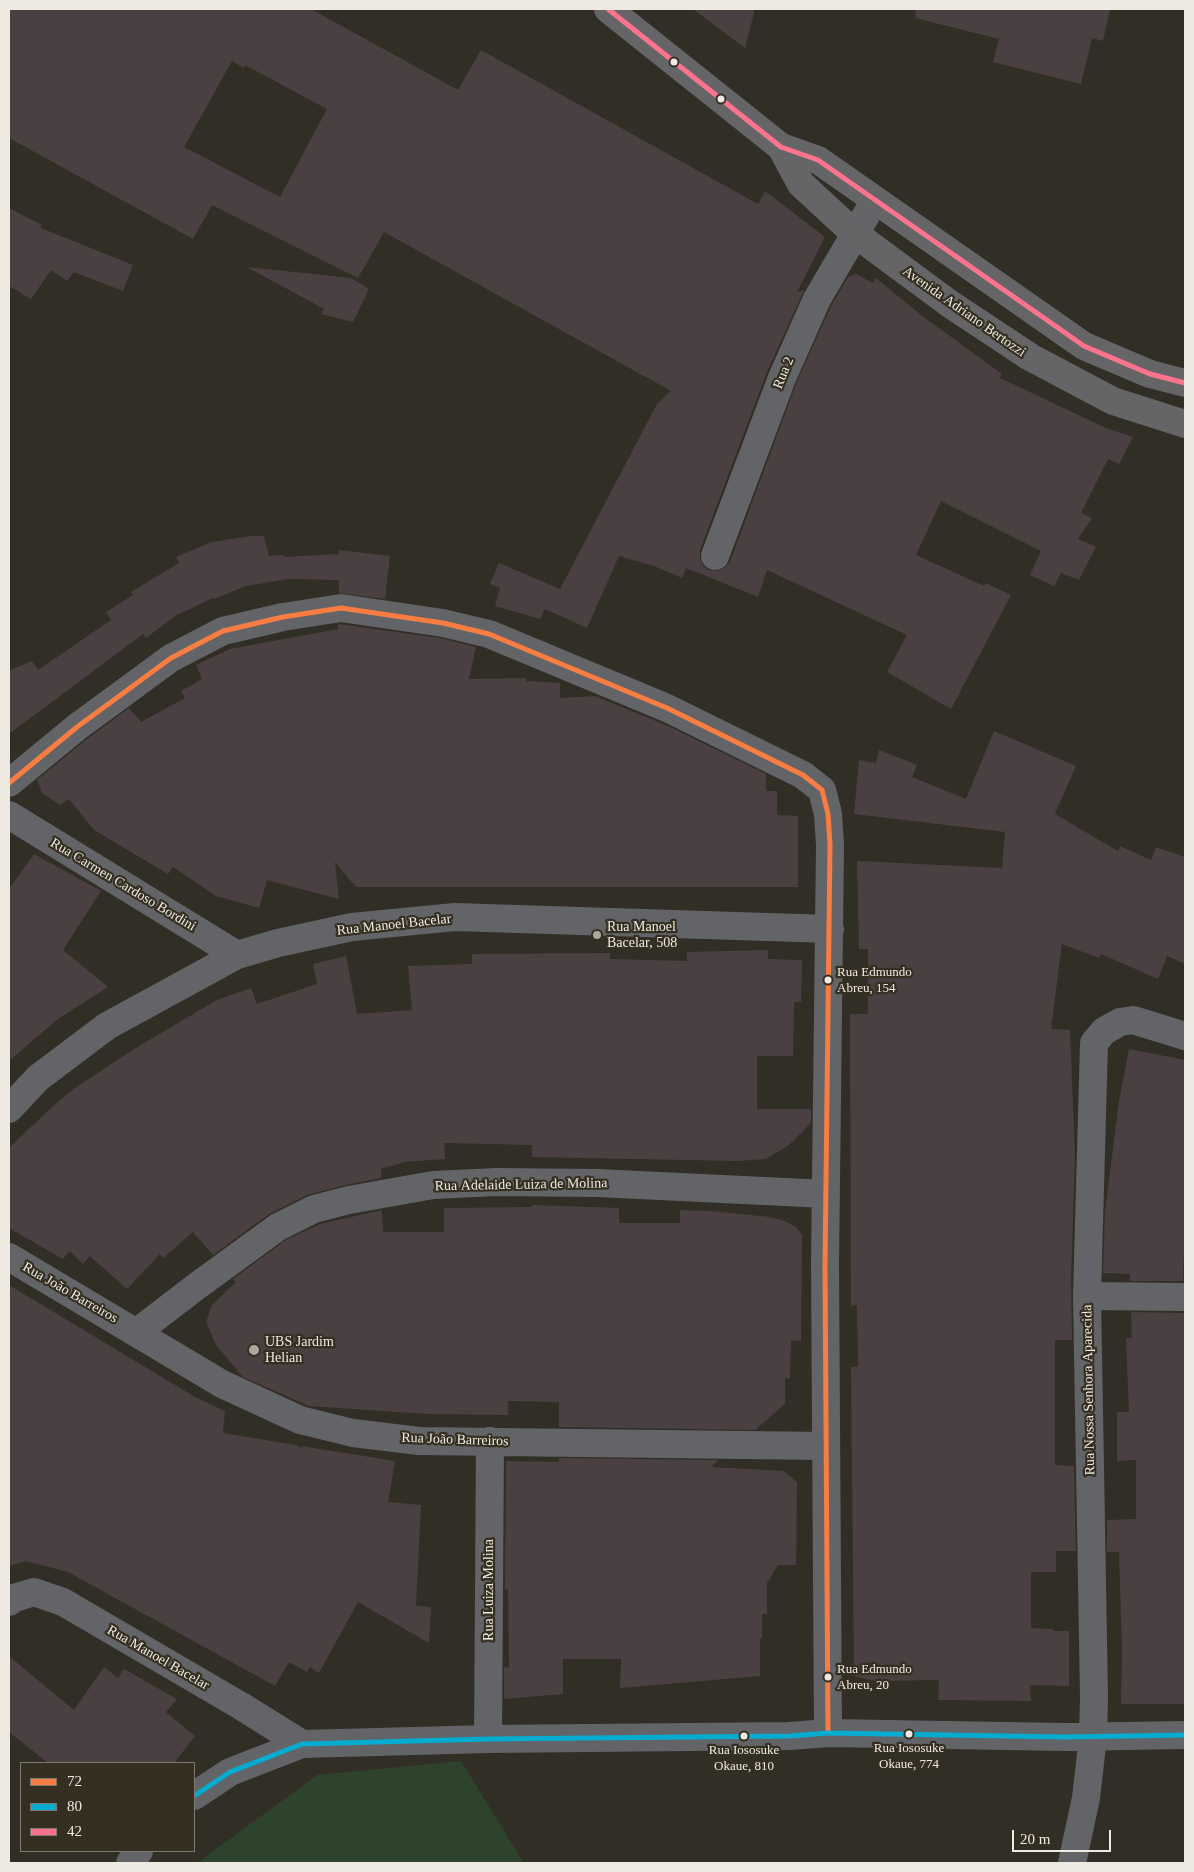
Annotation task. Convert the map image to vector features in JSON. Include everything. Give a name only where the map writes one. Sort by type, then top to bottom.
[{"type":"main road","name":"Avenida Adriano Bertozzi","points":[[608,9],[781,147],[818,160],[1084,346],[1150,374],[1185,383]]},
{"type":"main road","name":"Avenida Adriano Bertozzi","points":[[781,147],[800,184],[854,234],[950,304],[1030,357],[1113,401],[1185,424]]},
{"type":"street","name":"Rua 2","points":[[715,556],[782,378],[817,299],[875,200]]},
{"type":"street","points":[[9,783],[77,727],[171,658],[223,631],[283,617],[341,608],[443,623],[489,634],[667,708],[803,775],[822,790],[828,814],[830,845],[825,1446],[828,1733]]},
{"type":"street","name":"Rua Carmen Cardoso Bordini","points":[[9,815],[237,955]]},
{"type":"street","name":"Rua Manoel Bacelar","points":[[9,1109],[38,1078],[107,1026],[237,955],[278,943],[352,927],[455,917],[830,929]]},
{"type":"street","name":"Rua Nossa Senhora Aparecida","points":[[1072,1863],[1086,1798],[1093,1737],[1088,1296],[1094,1043],[1104,1031],[1120,1022],[1133,1020],[1185,1036]]},
{"type":"street","name":"Rua Adelaide Luiza de Molina","points":[[137,1332],[278,1227],[314,1209],[349,1200],[433,1185],[497,1182],[597,1183],[826,1194]]},
{"type":"street","name":"Rua João Barreiros","points":[[9,1257],[222,1384],[300,1420],[353,1433],[419,1442],[825,1446]]},
{"type":"street","points":[[1088,1296],[1185,1297]]},
{"type":"street","name":"Rua Luiza Molina","points":[[488,1739],[490,1442]]},
{"type":"street","name":"Rua Manoel Bacelar","points":[[9,1602],[14,1598],[34,1592],[62,1602],[241,1706],[302,1744]]},
{"type":"street","points":[[195,1795],[230,1772],[302,1744],[488,1739],[790,1736],[828,1733],[1093,1737],[1185,1735]]},
{"type":"street","points":[[130,1863],[137,1852]]},
{"type":"green space","points":[[461,1761],[524,1863],[197,1863],[317,1775]]},
{"type":"building","points":[[9,9],[311,9],[458,90],[481,50],[758,204],[765,191],[825,237],[797,292],[804,290],[767,372],[700,550],[703,566],[709,570],[717,571],[724,568],[730,562],[796,384],[831,306],[848,277],[856,274],[873,283],[876,278],[921,315],[1002,374],[1000,378],[1106,428],[1133,437],[1119,464],[1108,459],[1081,513],[1092,518],[1078,539],[1096,547],[1079,580],[1061,573],[1054,586],[1030,575],[1041,551],[941,501],[916,555],[984,586],[986,583],[1011,595],[951,709],[887,672],[907,635],[767,570],[758,597],[686,568],[682,578],[654,566],[619,556],[587,628],[545,609],[540,619],[495,606],[500,588],[490,584],[499,563],[560,589],[657,404],[671,391],[384,232],[358,278],[212,205],[193,239],[9,138]],"holes":[[[232,61],[244,68],[245,65],[327,109],[280,197],[184,147]]]},
{"type":"building","points":[[693,9],[755,9],[745,48]]},
{"type":"building","points":[[916,9],[1110,9],[1103,41],[1092,38],[1081,84],[993,62],[999,39],[915,18]]},
{"type":"building","points":[[9,208],[42,225],[41,228],[133,265],[123,291],[74,272],[67,281],[51,270],[31,299],[9,286]]},
{"type":"building","points":[[247,267],[351,278],[369,289],[353,322],[321,314],[324,309]]},
{"type":"building","points":[[264,536],[269,556],[339,554],[339,550],[390,556],[385,599],[339,593],[339,580],[288,579],[246,586],[213,598],[175,616],[146,638],[143,634],[9,734],[9,671],[32,661],[38,670],[111,620],[106,612],[133,595],[131,592],[179,563],[176,557],[212,542]]},
{"type":"building","points":[[338,624],[440,638],[476,647],[469,679],[526,678],[526,681],[560,683],[560,698],[595,696],[668,726],[766,774],[766,791],[777,791],[777,815],[798,816],[798,887],[356,887],[335,862],[339,899],[267,880],[259,908],[216,896],[173,867],[168,874],[94,830],[69,799],[60,805],[42,793],[37,780],[129,708],[141,722],[185,698],[181,691],[202,679],[196,665],[230,649],[338,629]]},
{"type":"building","points":[[994,731],[1076,766],[1055,814],[1118,851],[1120,846],[1151,860],[1156,847],[1185,857],[1185,964],[1167,956],[1158,979],[1101,954],[1099,958],[1062,944],[1051,1029],[1070,1030],[1075,1157],[1071,1279],[1072,1340],[1055,1340],[1055,1465],[1074,1466],[1076,1551],[1056,1551],[1056,1572],[1031,1572],[1031,1628],[1069,1631],[1069,1686],[1030,1685],[1031,1701],[938,1700],[939,1680],[875,1681],[854,1676],[851,1367],[858,1367],[857,1305],[851,1306],[850,1014],[868,1014],[868,949],[859,949],[857,861],[1002,868],[1005,832],[854,814],[859,760],[876,763],[879,750],[917,765],[912,777],[966,799]]},
{"type":"building","points":[[34,854],[101,891],[63,950],[108,987],[58,1019],[9,1061],[9,889]]},
{"type":"building","points":[[768,950],[768,959],[802,960],[801,1002],[794,1002],[793,1056],[757,1056],[757,1109],[811,1109],[811,1123],[789,1145],[766,1159],[738,1161],[532,1157],[532,1145],[444,1143],[445,1159],[405,1162],[381,1169],[381,1178],[307,1195],[269,1214],[213,1255],[193,1232],[163,1258],[160,1254],[127,1289],[90,1256],[83,1264],[70,1251],[63,1259],[9,1228],[9,1148],[52,1107],[75,1088],[134,1049],[217,1000],[251,988],[257,1004],[317,984],[313,964],[346,956],[357,1014],[412,1010],[408,966],[472,964],[472,954],[610,953],[610,959],[687,961],[687,952]]},
{"type":"building","points":[[1129,1049],[1185,1060],[1185,1249],[1183,1281],[1130,1281],[1130,1274],[1103,1273],[1105,1212],[1119,1101]]},
{"type":"building","points":[[532,1205],[619,1208],[619,1223],[680,1223],[680,1210],[770,1217],[785,1221],[796,1227],[802,1235],[801,1341],[791,1340],[790,1379],[785,1378],[785,1404],[755,1430],[559,1427],[559,1402],[508,1401],[508,1415],[428,1414],[309,1406],[243,1377],[216,1345],[206,1322],[212,1305],[236,1282],[233,1279],[286,1240],[320,1224],[382,1210],[383,1232],[444,1232],[444,1208],[532,1207]]},
{"type":"building","points":[[9,1285],[195,1397],[225,1411],[223,1433],[296,1445],[304,1449],[301,1446],[395,1461],[388,1502],[421,1505],[416,1606],[431,1607],[429,1643],[358,1602],[319,1673],[310,1667],[307,1672],[289,1662],[275,1686],[68,1572],[26,1561],[9,1566]]},
{"type":"building","points":[[1131,1312],[1185,1313],[1185,1704],[1121,1704],[1122,1649],[1119,1552],[1107,1552],[1107,1520],[1136,1519],[1136,1460],[1117,1461],[1117,1412],[1129,1412],[1126,1338],[1132,1338]]},
{"type":"building","points":[[559,1458],[718,1460],[711,1467],[783,1471],[797,1482],[796,1565],[778,1565],[767,1583],[767,1614],[762,1614],[762,1638],[760,1638],[760,1676],[620,1688],[621,1659],[563,1659],[563,1694],[504,1699],[504,1667],[509,1668],[508,1589],[505,1589],[506,1461],[559,1462]]},
{"type":"building","points":[[9,1656],[74,1710],[104,1667],[118,1678],[124,1669],[177,1699],[166,1712],[195,1736],[175,1762],[47,1762],[9,1732]]},
{"type":"transit line","name":"42","points":[[608,9],[781,147],[818,160],[1084,346],[1150,374],[1185,383]]},
{"type":"transit line","name":"72","points":[[9,783],[77,727],[171,658],[223,631],[283,617],[341,608],[443,623],[489,634],[667,708],[803,775],[822,790],[828,814],[830,845],[825,1265],[828,1733]]},
{"type":"transit line","name":"80","points":[[195,1795],[230,1772],[302,1744],[488,1739],[790,1736],[828,1733],[1065,1737],[1185,1735]]},
{"type":"place","name":"Rua Manoel Bacelar, 508","points":[[597,935]]},
{"type":"place","name":"Rua Edmundo Abreu, 154","points":[[828,980]]},
{"type":"place","name":"UBS Jardim Helian","points":[[254,1350]]},
{"type":"place","name":"Rua Edmundo Abreu, 20","points":[[828,1677]]},
{"type":"place","name":"Rua Iososuke Okaue, 774","points":[[909,1734]]},
{"type":"place","name":"Rua Iososuke Okaue, 810","points":[[744,1736]]}]
